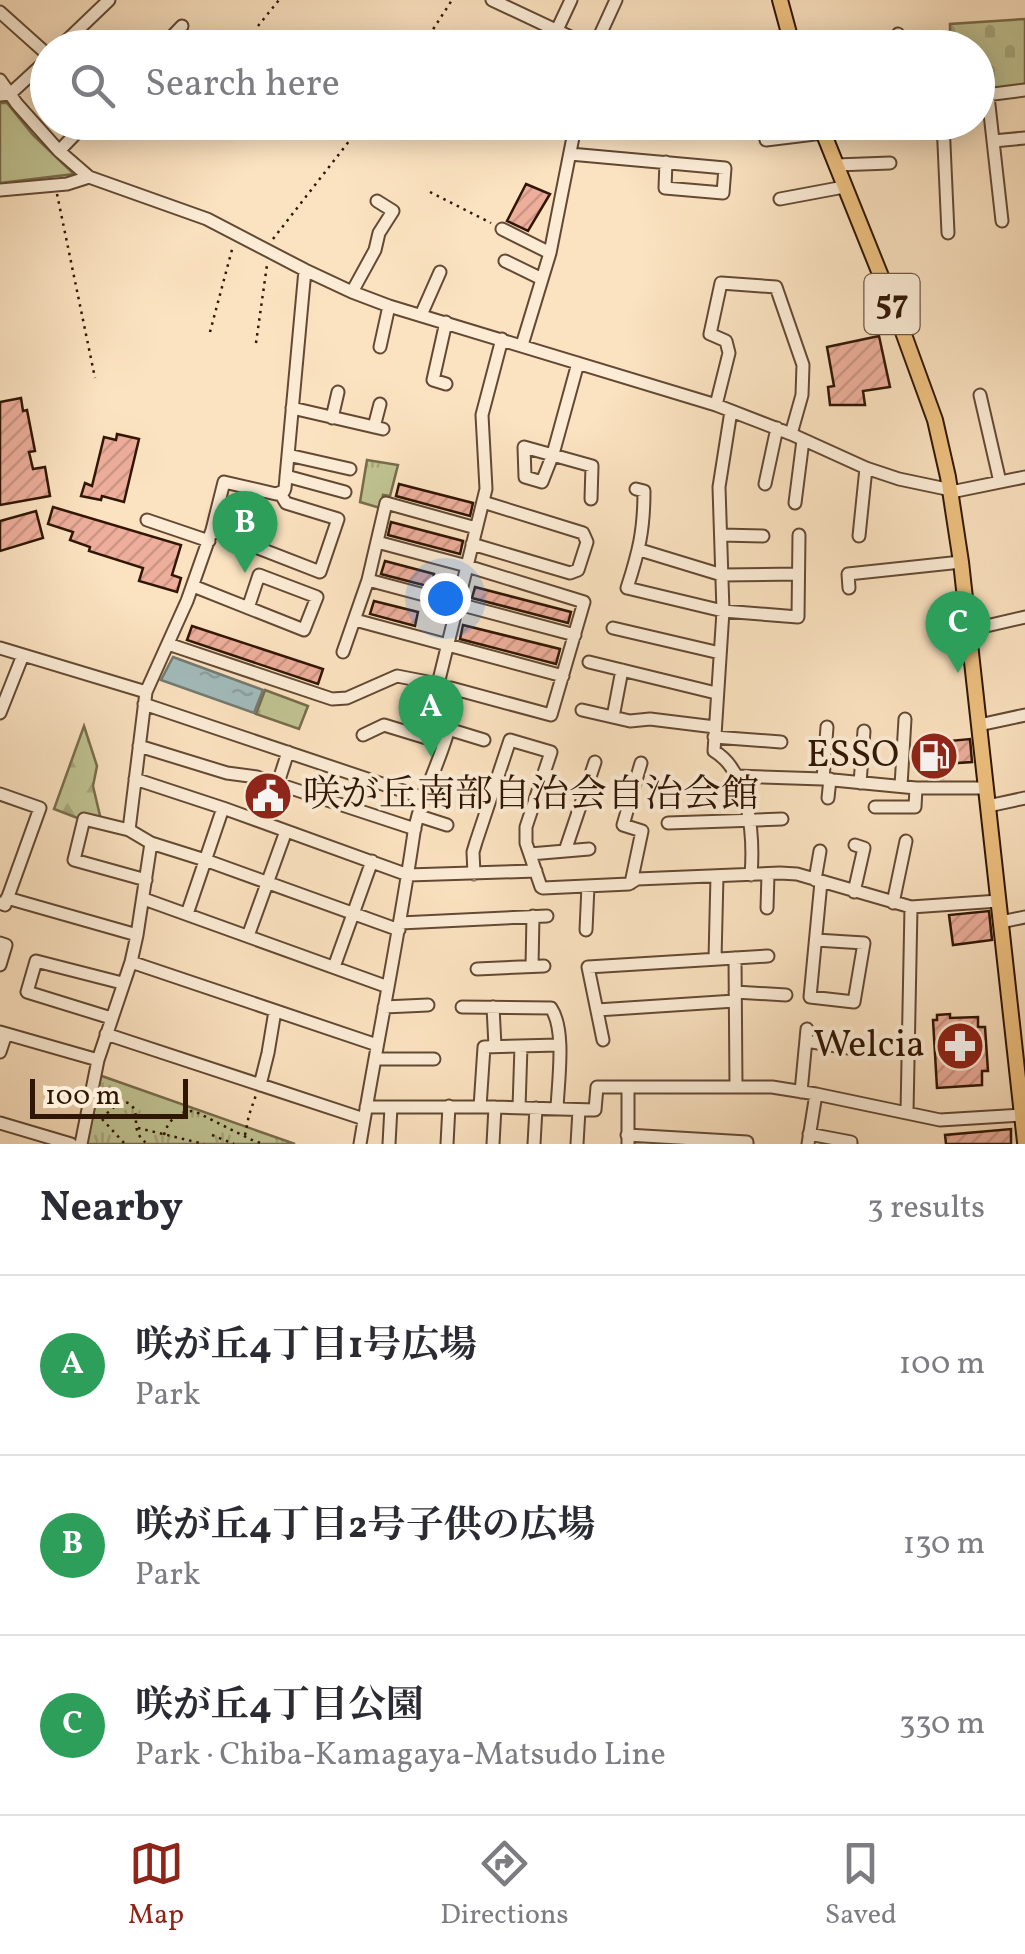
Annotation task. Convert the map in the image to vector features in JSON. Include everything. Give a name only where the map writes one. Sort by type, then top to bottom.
[{"type":"main road","points":[[780,0],[788,30]]},
{"type":"main road","name":"57","points":[[826,140],[928,398],[941,442],[961,562],[1025,1142]]},
{"type":"street","points":[[492,0],[557,30],[570,0]]},
{"type":"street","points":[[602,30],[616,0]]},
{"type":"street","points":[[75,30],[101,2]]},
{"type":"street","points":[[0,12],[30,40]]},
{"type":"street","points":[[178,30],[182,26]]},
{"type":"street","points":[[5,94],[30,72]]},
{"type":"street","points":[[0,80],[5,94],[30,120]]},
{"type":"street","points":[[995,94],[1025,90]]},
{"type":"street","points":[[1002,222],[993,141],[1025,138]]},
{"type":"street","points":[[49,140],[88,177],[207,219],[305,270],[389,306],[716,405],[899,479],[950,490],[1025,477]]},
{"type":"street","points":[[59,151],[70,140]]},
{"type":"street","points":[[522,345],[550,252],[573,140]]},
{"type":"street","points":[[944,140],[948,233]]},
{"type":"street","points":[[570,154],[666,162],[725,168],[724,193],[666,188],[666,162]]},
{"type":"street","points":[[836,165],[890,162]]},
{"type":"street","points":[[0,190],[55,185],[88,177]]},
{"type":"street","points":[[780,199],[844,188]]},
{"type":"street","points":[[352,292],[375,250],[379,232],[393,211],[377,200]]},
{"type":"street","points":[[502,228],[550,252]]},
{"type":"street","points":[[505,261],[542,279]]},
{"type":"street","points":[[280,493],[284,491],[286,476],[305,270]]},
{"type":"street","points":[[422,315],[440,272]]},
{"type":"street","points":[[716,405],[728,353],[726,341],[710,334],[722,283],[776,288],[803,365],[795,503]]},
{"type":"street","points":[[380,348],[389,306]]},
{"type":"street","points":[[446,322],[433,380],[446,384]]},
{"type":"street","points":[[360,1144],[416,829],[453,712],[448,689],[448,645],[486,489],[482,415],[502,339]]},
{"type":"street","points":[[578,363],[553,454],[592,466],[591,499]]},
{"type":"street","points":[[332,418],[338,392]]},
{"type":"street","points":[[980,395],[1000,482]]},
{"type":"street","points":[[292,408],[378,428],[380,404]]},
{"type":"street","points":[[731,411],[719,486],[723,612],[714,751],[728,762],[736,776],[749,819],[753,845],[751,875]]},
{"type":"street","points":[[765,484],[777,428]]},
{"type":"street","points":[[288,455],[350,469]]},
{"type":"street","points":[[860,536],[866,468]]},
{"type":"street","points":[[286,476],[345,492]]},
{"type":"street","points":[[128,830],[145,698],[193,586],[224,482],[280,493]]},
{"type":"street","points":[[636,489],[644,491],[644,528],[627,588],[723,612],[798,617],[800,535]]},
{"type":"street","points":[[148,520],[281,556],[320,572],[338,519],[286,504],[280,493]]},
{"type":"street","points":[[343,652],[368,580],[386,502],[476,528]]},
{"type":"street","points":[[472,544],[570,573],[578,570],[588,542],[584,533],[483,502]]},
{"type":"street","points":[[721,536],[763,536]]},
{"type":"street","points":[[281,556],[287,542]]},
{"type":"street","points":[[168,644],[332,699],[347,698],[397,676],[551,716],[584,602],[377,542]]},
{"type":"street","points":[[640,550],[722,575],[798,574]]},
{"type":"street","points":[[850,588],[848,574],[961,562]]},
{"type":"street","points":[[193,586],[248,608],[304,630],[317,597],[259,576],[248,608]]},
{"type":"street","points":[[368,580],[574,635]]},
{"type":"street","points":[[969,630],[1025,617]]},
{"type":"street","points":[[355,620],[562,676]]},
{"type":"street","points":[[613,628],[720,653]]},
{"type":"street","points":[[0,648],[424,798]]},
{"type":"street","points":[[0,712],[23,655]]},
{"type":"street","points":[[590,662],[716,693]]},
{"type":"street","points":[[613,717],[622,670]]},
{"type":"street","points":[[582,710],[630,721],[650,719],[781,742]]},
{"type":"street","points":[[979,725],[1025,714]]},
{"type":"street","points":[[901,786],[905,719]]},
{"type":"street","points":[[363,735],[384,725],[443,742]]},
{"type":"street","points":[[827,727],[828,798]]},
{"type":"street","points":[[448,729],[484,740]]},
{"type":"street","points":[[860,782],[864,730]]},
{"type":"street","points":[[474,874],[473,852],[510,740],[550,752],[526,827],[526,844],[544,888],[631,883],[638,879],[797,874],[911,907],[998,901]]},
{"type":"street","points":[[139,746],[226,773],[278,783],[416,829]]},
{"type":"street","points":[[278,783],[288,752]]},
{"type":"street","points":[[565,851],[595,762]]},
{"type":"street","points":[[631,883],[642,831],[624,825],[641,763]]},
{"type":"street","points":[[736,776],[916,788],[986,788]]},
{"type":"street","points":[[134,780],[408,875],[536,871]]},
{"type":"street","points":[[875,806],[915,806],[916,788]]},
{"type":"street","points":[[0,794],[40,808],[4,900],[137,935]]},
{"type":"street","points":[[988,806],[1025,798]]},
{"type":"street","points":[[187,914],[223,808]]},
{"type":"street","points":[[419,816],[447,825]]},
{"type":"street","points":[[146,880],[74,860],[84,819],[128,830],[151,843],[400,927],[540,916],[538,966],[477,969]]},
{"type":"street","points":[[668,822],[782,819]]},
{"type":"street","points":[[248,936],[286,831]]},
{"type":"street","points":[[893,904],[906,841]]},
{"type":"street","points":[[81,1144],[98,1060],[131,962],[151,843]]},
{"type":"street","points":[[854,892],[864,848],[855,845]]},
{"type":"street","points":[[530,854],[589,850]]},
{"type":"street","points":[[816,940],[864,943],[854,1002],[810,996],[820,850]]},
{"type":"street","points":[[334,967],[372,861]]},
{"type":"street","points":[[766,908],[768,874]]},
{"type":"street","points":[[715,959],[717,876]]},
{"type":"street","points":[[586,930],[588,886]]},
{"type":"street","points":[[144,899],[388,987]]},
{"type":"street","points":[[907,1112],[911,907]]},
{"type":"street","points":[[1001,922],[1025,917]]},
{"type":"street","points":[[0,943],[6,945],[0,965]]},
{"type":"street","points":[[603,1040],[588,967],[768,956]]},
{"type":"street","points":[[735,958],[736,1086]]},
{"type":"street","points":[[111,1018],[27,992],[36,961],[122,982]]},
{"type":"street","points":[[131,962],[275,1011],[376,1052],[434,1058]]},
{"type":"street","points":[[597,1010],[735,996],[786,995]]},
{"type":"street","points":[[384,1007],[428,1005]]},
{"type":"street","points":[[462,1007],[555,1010],[560,1030],[557,1109]]},
{"type":"street","points":[[493,1007],[495,1046]]},
{"type":"street","points":[[260,1085],[275,1011]]},
{"type":"street","points":[[0,1052],[3,1033],[98,1060]]},
{"type":"street","points":[[106,1034],[260,1085],[365,1113],[391,1106],[595,1110],[597,1087],[736,1086],[816,1094],[940,1120],[1022,1115]]},
{"type":"street","points":[[801,1092],[807,1035],[855,1049]]},
{"type":"street","points":[[480,1107],[484,1047],[559,1045]]},
{"type":"street","points":[[518,1108],[521,1046]]},
{"type":"street","points":[[628,1086],[628,1140],[747,1144]]},
{"type":"street","points":[[816,1094],[809,1139],[851,1144]]},
{"type":"street","points":[[389,1144],[391,1106]]},
{"type":"street","points":[[447,1144],[448,1106]]},
{"type":"street","points":[[493,1144],[495,1107]]},
{"type":"street","points":[[534,1144],[536,1108]]},
{"type":"street","points":[[577,1144],[578,1110]]},
{"type":"street","points":[[0,1123],[70,1144]]},
{"type":"path","points":[[258,26],[279,0]]},
{"type":"path","points":[[433,30],[452,0]]},
{"type":"path","points":[[256,343],[267,250],[350,140]]},
{"type":"path","points":[[55,185],[95,378]]},
{"type":"path","points":[[430,192],[502,228]]},
{"type":"path","points":[[210,332],[236,234]]},
{"type":"path","points":[[245,1137],[260,1085]]},
{"type":"path","points":[[102,1119],[113,1106],[125,1103],[135,1110],[136,1127],[147,1144]]},
{"type":"path","points":[[164,1135],[172,1118],[188,1111],[264,1144]]},
{"type":"path","points":[[87,1117],[102,1119],[125,1144]]},
{"type":"path","points":[[136,1127],[204,1144]]},
{"type":"path","points":[[212,1135],[232,1143],[237,1133]]},
{"type":"green space","points":[[1025,19],[1025,88],[995,91],[995,30],[950,30],[950,24]]},
{"type":"green space","points":[[0,103],[7,103],[30,131],[30,140],[38,140],[74,174],[0,183]]},
{"type":"green space","points":[[367,460],[398,465],[390,496],[383,495],[380,508],[360,502]]},
{"type":"green space","points":[[265,690],[308,706],[299,729],[256,714]]},
{"type":"green space","points":[[84,726],[97,766],[93,786],[101,820],[80,819],[54,809]]},
{"type":"green space","points":[[99,1075],[295,1144],[84,1144]]},
{"type":"water","points":[[173,657],[263,690],[254,713],[161,680]]},
{"type":"building","points":[[526,184],[550,194],[528,231],[507,221]]},
{"type":"building","points":[[879,336],[890,387],[863,391],[865,405],[830,405],[828,387],[834,386],[827,347]]},
{"type":"building","points":[[21,398],[35,451],[29,452],[33,469],[45,467],[50,496],[0,505],[0,402]]},
{"type":"building","points":[[117,434],[139,439],[124,502],[81,496],[85,483],[92,486],[104,437],[116,440]]},
{"type":"building","points":[[399,484],[473,503],[470,516],[396,496]]},
{"type":"building","points":[[53,507],[181,545],[172,575],[181,578],[177,592],[139,581],[143,568],[89,551],[90,547],[70,540],[73,532],[48,524]]},
{"type":"building","points":[[36,511],[43,538],[0,551],[0,521]]},
{"type":"building","points":[[391,522],[463,541],[460,554],[388,535]]},
{"type":"building","points":[[385,561],[434,574],[431,587],[381,574]]},
{"type":"building","points":[[475,587],[571,612],[568,623],[472,598]]},
{"type":"building","points":[[374,601],[418,612],[415,626],[370,614]]},
{"type":"building","points":[[463,625],[560,649],[556,664],[460,639]]},
{"type":"building","points":[[192,626],[323,669],[318,684],[187,640]]},
{"type":"building","points":[[970,739],[972,762],[943,764],[943,778],[933,778],[928,743]]},
{"type":"building","points":[[989,911],[992,940],[953,945],[949,915]]},
{"type":"building","points":[[950,1014],[950,1018],[978,1017],[978,1027],[985,1027],[988,1071],[982,1071],[982,1085],[937,1088],[933,1020],[937,1020],[937,1015]]},
{"type":"building","points":[[1011,1129],[1011,1144],[946,1144],[945,1135]]},
{"type":"place","name":"咲が丘4丁目2号子供の広場","points":[[245,573]]},
{"type":"place","name":"咲が丘4丁目公園","points":[[958,673]]},
{"type":"place","name":"ESSO","points":[[934,756]]},
{"type":"place","name":"咲が丘4丁目1号広場","points":[[431,757]]},
{"type":"place","name":"咲が丘南部自治会自治会館","points":[[268,796]]},
{"type":"place","name":"Welcia","points":[[960,1046]]}]
